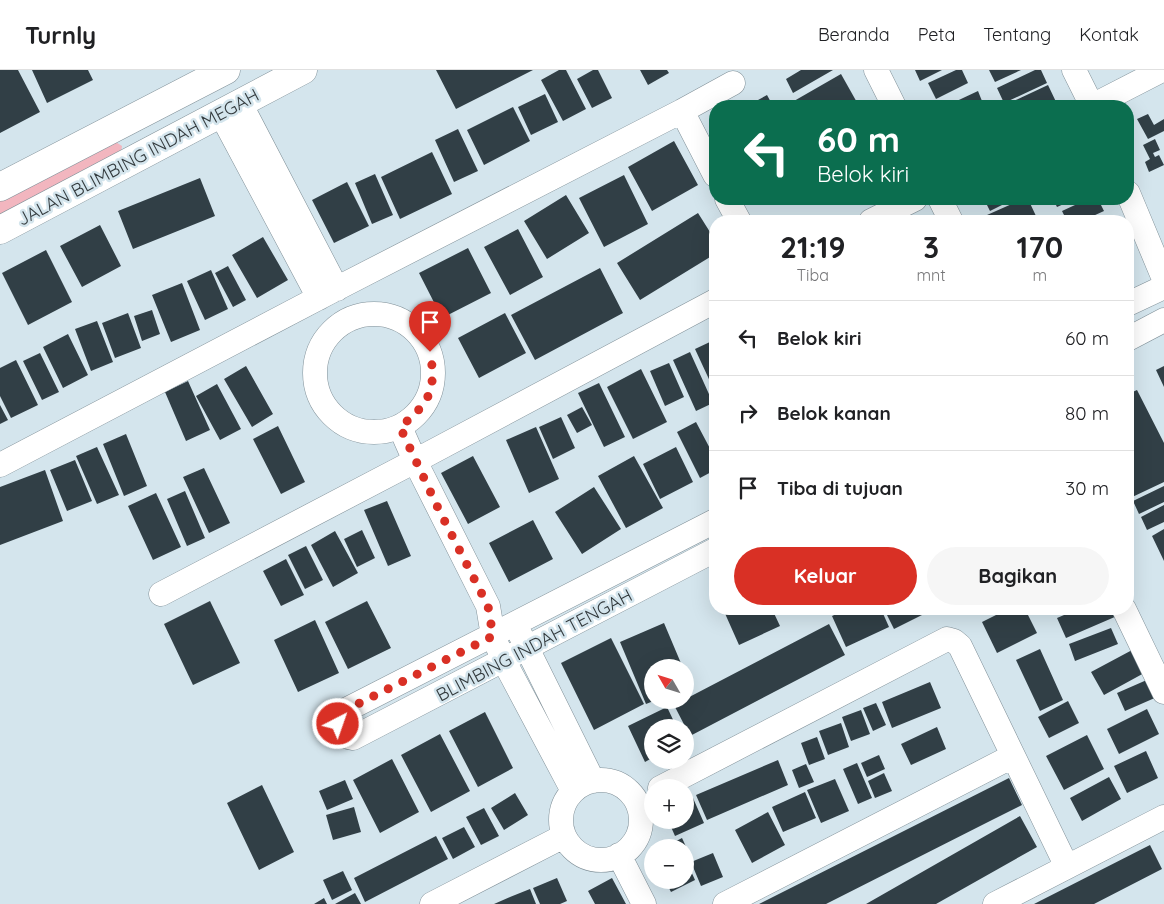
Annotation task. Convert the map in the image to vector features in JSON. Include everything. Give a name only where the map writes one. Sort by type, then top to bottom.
[{"type":"street","name":"JALAN BLIMBING INDAH MEGAH","points":[[0,187],[226,70]]},
{"type":"street","points":[[876,70],[891,100]]},
{"type":"street","points":[[1074,70],[1089,100]]},
{"type":"street","points":[[1104,100],[1162,70]]},
{"type":"street","name":"JALAN BLIMBING INDAH MEGAH","points":[[0,230],[151,152],[231,109],[294,72]]},
{"type":"street","points":[[0,465],[328,293],[682,112],[733,83]]},
{"type":"street","points":[[231,109],[344,322]]},
{"type":"street","points":[[682,112],[709,164]]},
{"type":"street","points":[[135,117],[151,152]]},
{"type":"street","points":[[883,215],[903,205]]},
{"type":"street","points":[[1133,205],[1164,279]]},
{"type":"street","points":[[1134,301],[1164,287]]},
{"type":"street","points":[[162,594],[709,304]]},
{"type":"street","points":[[364,315],[384,315],[404,322],[419,335],[430,352],[433,372],[430,393],[420,411],[400,427],[379,433],[353,429],[330,415],[317,392],[315,365],[321,348],[325,340],[344,322],[364,315]]},
{"type":"street","points":[[1134,336],[1164,320]]},
{"type":"street","points":[[400,427],[415,461],[488,606],[493,636],[504,661],[583,786]]},
{"type":"street","name":"BLIMBING INDAH TENGAH","points":[[709,525],[342,712],[338,719],[338,724],[344,735],[353,738],[709,553]]},
{"type":"street","points":[[488,606],[516,624],[550,694],[583,786]]},
{"type":"street","points":[[1127,615],[1164,692]]},
{"type":"street","points":[[677,779],[948,639],[960,646],[1067,866]]},
{"type":"street","points":[[726,904],[1013,756]]},
{"type":"street","points":[[604,780],[616,783],[644,796],[640,812],[640,825],[636,837],[629,848],[619,855],[607,859],[594,859],[581,855],[571,847],[564,836],[561,826],[561,815],[564,805],[583,786],[604,780]]},
{"type":"street","points":[[995,904],[1164,817]]},
{"type":"street","points":[[432,904],[564,836]]},
{"type":"street","points":[[619,855],[644,904]]},
{"type":"shaded area","points":[[114,141],[122,146],[121,153],[0,217],[0,200]]},
{"type":"building","points":[[0,70],[18,70],[40,112],[0,133]]},
{"type":"building","points":[[32,70],[88,70],[93,80],[47,103]]},
{"type":"building","points":[[436,70],[533,70],[456,109]]},
{"type":"building","points":[[559,70],[566,70],[586,109],[563,121],[541,80]]},
{"type":"building","points":[[593,70],[598,70],[612,98],[592,108],[577,79]]},
{"type":"building","points":[[640,70],[667,70],[669,73],[648,85]]},
{"type":"building","points":[[801,70],[833,70],[793,93],[786,79]]},
{"type":"building","points":[[915,70],[942,70],[920,81]]},
{"type":"building","points":[[956,70],[962,70],[968,83],[936,99],[928,83]]},
{"type":"building","points":[[989,70],[1021,70],[995,82]]},
{"type":"building","points":[[1035,70],[1041,70],[1047,83],[1010,100],[1003,100],[997,88]]},
{"type":"building","points":[[841,74],[856,100],[796,100]]},
{"type":"building","points":[[1048,85],[1055,100],[1016,100]]},
{"type":"building","points":[[978,91],[982,100],[959,100]]},
{"type":"building","points":[[545,94],[558,122],[531,135],[518,107]]},
{"type":"building","points":[[767,95],[770,100],[758,100]]},
{"type":"building","points":[[513,107],[530,141],[484,165],[467,130]]},
{"type":"building","points":[[1148,114],[1154,125],[1164,119],[1164,131],[1148,139],[1137,119]]},
{"type":"building","points":[[458,129],[478,171],[454,182],[435,140]]},
{"type":"building","points":[[1155,139],[1160,150],[1153,153],[1155,157],[1159,155],[1164,165],[1149,172],[1145,162],[1150,159],[1143,145]]},
{"type":"building","points":[[674,141],[698,185],[652,211],[628,167]]},
{"type":"building","points":[[432,152],[452,194],[400,219],[381,177]]},
{"type":"building","points":[[375,174],[393,215],[372,224],[355,183]]},
{"type":"building","points":[[624,175],[648,224],[604,247],[579,198]]},
{"type":"building","points":[[200,178],[215,216],[133,249],[118,211]]},
{"type":"building","points":[[347,182],[369,226],[334,243],[312,200]]},
{"type":"building","points":[[566,195],[589,233],[547,259],[524,221]]},
{"type":"building","points":[[987,205],[1002,205],[990,211]]},
{"type":"building","points":[[1010,205],[1031,205],[1036,215],[987,215]]},
{"type":"building","points":[[1075,205],[1101,205],[1104,211],[1095,215],[1064,215],[1062,211]]},
{"type":"building","points":[[698,213],[709,230],[709,258],[640,300],[617,263]]},
{"type":"building","points":[[100,225],[121,266],[82,287],[60,246]]},
{"type":"building","points":[[518,229],[543,277],[510,295],[484,247]]},
{"type":"building","points":[[263,237],[288,280],[257,298],[232,255]]},
{"type":"building","points":[[468,248],[491,293],[442,318],[419,273]]},
{"type":"building","points":[[46,250],[72,302],[28,325],[2,273]]},
{"type":"building","points":[[228,266],[246,300],[233,307],[215,273]]},
{"type":"building","points":[[600,268],[623,313],[535,360],[511,315]]},
{"type":"building","points":[[211,270],[228,309],[205,320],[187,281]]},
{"type":"building","points":[[182,283],[200,330],[171,342],[152,295]]},
{"type":"building","points":[[152,310],[160,334],[142,341],[134,316]]},
{"type":"building","points":[[128,313],[141,348],[115,358],[102,323]]},
{"type":"building","points":[[505,313],[526,353],[479,378],[458,338]]},
{"type":"building","points":[[97,321],[113,362],[91,371],[75,329]]},
{"type":"building","points":[[68,334],[88,375],[63,388],[43,347]]},
{"type":"building","points":[[709,342],[709,379],[695,349]]},
{"type":"building","points":[[690,352],[709,394],[709,405],[696,411],[673,360]]},
{"type":"building","points":[[40,353],[59,392],[42,400],[23,361]]},
{"type":"building","points":[[16,360],[38,405],[11,418],[0,396],[0,368]]},
{"type":"building","points":[[669,363],[684,397],[665,406],[650,371]]},
{"type":"building","points":[[246,366],[273,414],[252,427],[224,379]]},
{"type":"building","points":[[1164,366],[1164,387],[1156,370]]},
{"type":"building","points":[[641,369],[667,422],[633,439],[607,387]]},
{"type":"building","points":[[188,381],[210,430],[186,441],[165,392]]},
{"type":"building","points":[[599,383],[625,437],[604,447],[578,393]]},
{"type":"building","points":[[217,384],[241,429],[220,440],[196,396]]},
{"type":"building","points":[[1137,390],[1164,443],[1164,482],[1134,496],[1134,391]]},
{"type":"building","points":[[0,405],[8,420],[0,424]]},
{"type":"building","points":[[582,407],[592,425],[577,433],[567,415]]},
{"type":"building","points":[[561,417],[575,448],[553,459],[539,427]]},
{"type":"building","points":[[696,422],[709,447],[709,473],[700,478],[677,432]]},
{"type":"building","points":[[278,426],[305,482],[281,494],[253,439]]},
{"type":"building","points":[[536,427],[559,479],[529,493],[506,440]]},
{"type":"building","points":[[126,434],[147,486],[124,496],[103,444]]},
{"type":"building","points":[[97,447],[119,495],[97,504],[76,456]]},
{"type":"building","points":[[676,447],[693,482],[660,499],[643,464]]},
{"type":"building","points":[[473,456],[500,507],[468,524],[441,473]]},
{"type":"building","points":[[634,456],[663,508],[626,528],[598,476]]},
{"type":"building","points":[[75,460],[92,501],[67,511],[50,470]]},
{"type":"building","points":[[204,468],[230,523],[209,533],[183,477]]},
{"type":"building","points":[[45,470],[63,521],[0,545],[0,487]]},
{"type":"building","points":[[1164,486],[1164,502],[1139,514],[1134,501]]},
{"type":"building","points":[[594,487],[621,529],[582,554],[555,512]]},
{"type":"building","points":[[185,491],[205,538],[187,546],[167,499]]},
{"type":"building","points":[[156,493],[181,547],[153,560],[128,506]]},
{"type":"building","points":[[387,501],[411,556],[388,566],[364,510]]},
{"type":"building","points":[[1164,505],[1164,522],[1147,530],[1141,517]]},
{"type":"building","points":[[533,520],[553,559],[509,582],[489,543]]},
{"type":"building","points":[[1164,529],[1164,561],[1152,536]]},
{"type":"building","points":[[362,530],[375,558],[357,567],[344,539]]},
{"type":"building","points":[[335,531],[358,573],[333,587],[311,545]]},
{"type":"building","points":[[306,546],[323,580],[305,589],[288,555]]},
{"type":"building","points":[[286,559],[304,595],[281,606],[263,571]]},
{"type":"building","points":[[210,601],[240,663],[193,685],[164,624]]},
{"type":"building","points":[[367,601],[391,648],[348,669],[325,622]]},
{"type":"building","points":[[726,615],[775,615],[780,626],[739,645]]},
{"type":"building","points":[[884,615],[889,627],[846,647],[832,616]]},
{"type":"building","points":[[887,615],[922,615],[894,629]]},
{"type":"building","points":[[996,615],[1028,615],[1037,633],[997,653],[982,622]]},
{"type":"building","points":[[1064,615],[1117,616],[1066,638],[1057,618]]},
{"type":"building","points":[[315,620],[339,673],[298,692],[274,640]]},
{"type":"building","points":[[664,623],[679,659],[644,659],[644,699],[620,642]]},
{"type":"building","points":[[829,624],[845,655],[694,734],[694,719],[681,719],[676,709],[694,709],[694,695]]},
{"type":"building","points":[[1111,628],[1118,644],[1075,661],[1069,644]]},
{"type":"building","points":[[611,638],[644,704],[594,730],[561,663]]},
{"type":"building","points":[[1040,649],[1063,700],[1040,711],[1016,660]]},
{"type":"building","points":[[1134,649],[1146,672],[1104,695],[1091,672]]},
{"type":"building","points":[[1149,679],[1157,697],[1125,711],[1117,693]]},
{"type":"building","points":[[930,682],[941,708],[892,728],[882,702]]},
{"type":"building","points":[[1068,701],[1079,723],[1049,738],[1038,717]]},
{"type":"building","points":[[876,703],[886,725],[873,731],[863,708]]},
{"type":"building","points":[[663,709],[668,709],[673,719],[644,719],[644,760],[628,726]]},
{"type":"building","points":[[1147,709],[1159,734],[1119,754],[1107,729]]},
{"type":"building","points":[[861,710],[870,734],[851,741],[842,717]]},
{"type":"building","points":[[485,712],[513,768],[478,787],[449,731]]},
{"type":"building","points":[[841,723],[849,747],[828,755],[819,731]]},
{"type":"building","points":[[937,727],[946,749],[911,765],[901,744]]},
{"type":"building","points":[[440,734],[470,791],[431,812],[401,755]]},
{"type":"building","points":[[1087,735],[1104,769],[1064,790],[1046,756]]},
{"type":"building","points":[[817,737],[825,759],[809,765],[801,743]]},
{"type":"building","points":[[1146,751],[1158,778],[1127,793],[1114,766]]},
{"type":"building","points":[[879,755],[885,769],[867,777],[861,763]]},
{"type":"building","points":[[392,759],[419,812],[380,833],[353,780]]},
{"type":"building","points":[[778,760],[788,785],[707,820],[696,795]]},
{"type":"building","points":[[857,763],[872,798],[858,804],[843,769]]},
{"type":"building","points":[[806,764],[814,782],[799,788],[792,770]]},
{"type":"building","points":[[884,773],[892,791],[875,798],[868,781]]},
{"type":"building","points":[[1109,777],[1121,799],[1082,821],[1070,798]]},
{"type":"building","points":[[1009,778],[1022,805],[826,904],[759,904]]},
{"type":"building","points":[[835,779],[849,811],[821,823],[807,790]]},
{"type":"building","points":[[345,780],[353,799],[327,810],[319,791]]},
{"type":"building","points":[[262,785],[294,852],[259,870],[227,803]]},
{"type":"building","points":[[805,792],[816,818],[783,832],[772,807]]},
{"type":"building","points":[[515,793],[528,815],[504,830],[491,808]]},
{"type":"building","points":[[694,800],[704,823],[694,827]]},
{"type":"building","points":[[354,807],[361,832],[333,840],[326,815]]},
{"type":"building","points":[[484,808],[499,836],[481,845],[466,817]]},
{"type":"building","points":[[768,812],[785,845],[752,863],[735,830]]},
{"type":"building","points":[[1020,816],[1037,847],[936,904],[866,904]]},
{"type":"building","points":[[464,827],[475,847],[453,859],[442,838]]},
{"type":"building","points":[[672,829],[691,829],[675,836]]},
{"type":"building","points":[[436,836],[448,859],[365,902],[354,878]]},
{"type":"building","points":[[1150,845],[1162,869],[1094,904],[1034,904]]},
{"type":"building","points":[[713,853],[723,877],[701,886],[694,869],[694,861]]},
{"type":"building","points":[[343,871],[352,890],[332,900],[323,880]]},
{"type":"building","points":[[557,878],[567,901],[560,904],[540,904],[533,888]]},
{"type":"building","points":[[612,878],[626,904],[595,904],[588,891]]},
{"type":"building","points":[[530,889],[536,904],[494,904],[510,897]]},
{"type":"building","points":[[355,893],[361,904],[335,904]]},
{"type":"building","points":[[324,898],[327,904],[314,904]]},
{"type":"route","points":[[338,724],[338,719],[342,712],[493,636],[488,606],[438,508],[400,427],[420,411],[430,393],[433,372],[430,352]]}]
